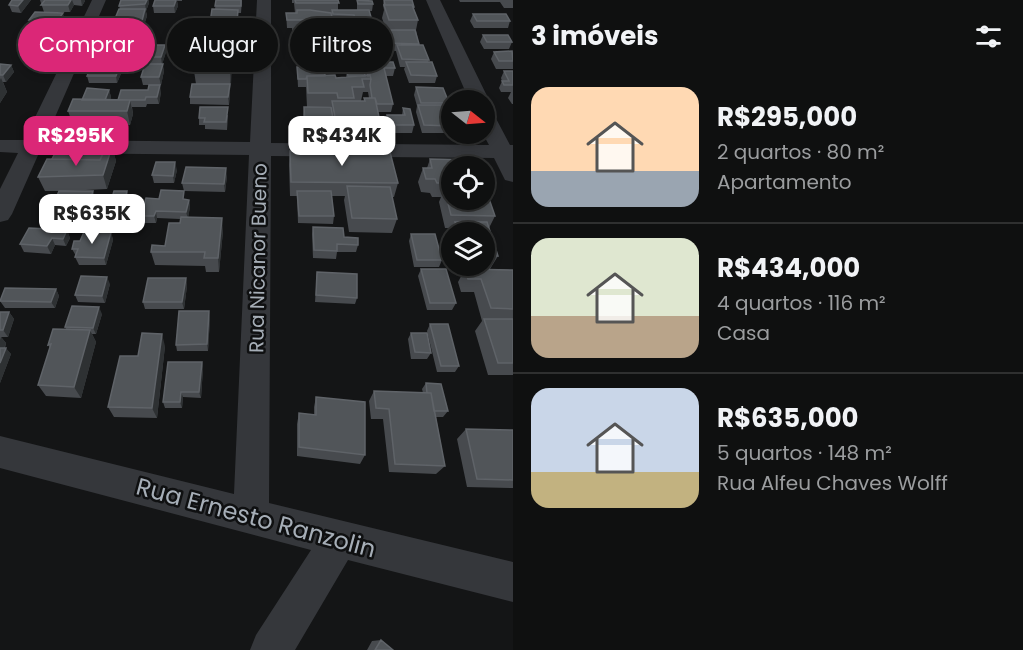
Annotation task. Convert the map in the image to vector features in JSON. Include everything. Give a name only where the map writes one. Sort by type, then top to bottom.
[{"type":"street","points":[[0,213],[99,0]]},
{"type":"street","name":"Rua Nicanor Bueno","points":[[251,515],[264,0]]},
{"type":"street","points":[[433,0],[474,90]]},
{"type":"street","points":[[495,131],[508,152],[513,175]]},
{"type":"street","points":[[0,146],[508,152]]},
{"type":"street","name":"Rua Ernesto Ranzolin","points":[[0,452],[251,515],[339,540],[513,582]]},
{"type":"street","points":[[271,650],[339,540]]},
{"type":"building","points":[[12,0],[23,0],[18,6],[9,5]]},
{"type":"building","points":[[45,0],[71,0],[68,5],[41,5]]},
{"type":"building","points":[[121,0],[147,0],[145,4],[119,6]]},
{"type":"building","points":[[155,0],[176,0],[174,6],[153,6]]},
{"type":"building","points":[[216,0],[241,0],[241,6],[215,6]]},
{"type":"building","points":[[295,0],[338,0],[339,3],[296,3]]},
{"type":"building","points":[[357,0],[372,1],[373,4],[358,4]]},
{"type":"building","points":[[384,0],[412,0],[414,7],[412,5],[385,5]]},
{"type":"building","points":[[384,5],[412,5],[418,20],[393,20],[393,18],[388,18]]},
{"type":"building","points":[[119,9],[145,9],[143,18],[115,18]]},
{"type":"building","points":[[212,9],[238,10],[237,18],[211,18]]},
{"type":"building","points":[[297,10],[310,10],[331,13],[332,18],[290,18],[287,20],[286,13],[297,13]]},
{"type":"building","points":[[332,10],[369,10],[371,18],[355,18],[354,15],[333,14]]},
{"type":"building","points":[[35,12],[63,13],[59,18],[30,18]]},
{"type":"building","points":[[473,14],[506,14],[510,21],[477,21]]},
{"type":"building","points":[[393,30],[415,30],[419,44],[393,43]]},
{"type":"building","points":[[483,35],[508,35],[512,42],[487,42]]},
{"type":"building","points":[[155,45],[165,45],[161,57],[155,57]]},
{"type":"building","points":[[397,45],[423,45],[429,60],[402,59]]},
{"type":"building","points":[[512,51],[513,61],[499,61],[494,52]]},
{"type":"building","points":[[406,62],[432,62],[437,76],[411,75]]},
{"type":"building","points":[[0,64],[11,65],[3,75],[0,75]]},
{"type":"building","points":[[155,64],[163,64],[159,77],[141,77],[143,72],[155,72]]},
{"type":"building","points":[[504,71],[513,71],[513,85],[504,85],[502,81],[509,81]]},
{"type":"building","points":[[89,72],[117,72],[116,76],[87,76]]},
{"type":"building","points":[[297,72],[325,72],[325,76],[307,76],[306,79],[298,79]]},
{"type":"building","points":[[347,72],[364,72],[365,76],[348,76]]},
{"type":"building","points":[[367,72],[385,72],[393,104],[377,104],[375,98],[372,98],[371,79],[370,75],[368,76]]},
{"type":"building","points":[[335,75],[336,78],[370,75],[371,79],[362,79],[364,87],[352,87],[354,98],[338,98],[337,93],[308,93],[307,76]]},
{"type":"building","points":[[192,84],[230,84],[228,97],[190,97]]},
{"type":"building","points":[[149,85],[160,85],[157,97],[146,97],[145,100],[118,100],[121,90],[148,90]]},
{"type":"building","points":[[416,87],[443,88],[441,103],[421,103]]},
{"type":"building","points":[[87,88],[109,90],[105,100],[82,100]]},
{"type":"building","points":[[364,98],[375,98],[379,117],[335,117],[332,101],[365,101]]},
{"type":"building","points":[[73,99],[130,100],[127,111],[68,111]]},
{"type":"building","points":[[418,105],[441,105],[441,126],[424,125]]},
{"type":"building","points":[[200,107],[228,107],[226,122],[204,122],[205,118],[199,118]]},
{"type":"building","points":[[304,107],[331,107],[334,124],[305,123]]},
{"type":"building","points":[[403,108],[410,109],[414,125],[390,125],[387,115],[405,115]]},
{"type":"building","points":[[105,147],[112,147],[103,175],[38,177],[47,159],[100,160]]},
{"type":"building","points":[[290,151],[390,152],[398,183],[291,182]]},
{"type":"building","points":[[55,153],[103,154],[100,160],[52,159]]},
{"type":"building","points":[[430,159],[441,159],[441,183],[437,183],[435,179],[426,179],[423,168],[432,168]]},
{"type":"building","points":[[156,162],[175,162],[173,176],[152,175]]},
{"type":"building","points":[[186,167],[226,168],[224,184],[182,183]]},
{"type":"building","points":[[347,186],[390,187],[397,219],[352,218]]},
{"type":"building","points":[[161,190],[184,191],[183,199],[189,200],[186,212],[156,211],[154,216],[141,216],[146,198],[159,199]]},
{"type":"building","points":[[59,191],[93,191],[84,219],[55,218],[59,208],[52,208]]},
{"type":"building","points":[[114,191],[127,191],[119,221],[105,221]]},
{"type":"building","points":[[297,191],[331,191],[334,216],[299,216]]},
{"type":"building","points":[[450,210],[493,210],[495,216],[451,215]]},
{"type":"building","points":[[181,217],[222,218],[218,258],[204,258],[205,252],[151,252],[152,245],[165,246],[169,223],[180,223]]},
{"type":"building","points":[[313,227],[343,228],[344,237],[358,238],[358,245],[337,244],[337,251],[314,250]]},
{"type":"building","points":[[29,228],[67,230],[63,239],[52,238],[47,246],[20,244]]},
{"type":"building","points":[[84,232],[111,232],[104,258],[75,257],[78,249],[72,249],[74,241],[80,241]]},
{"type":"building","points":[[411,234],[435,234],[441,260],[417,260]]},
{"type":"building","points":[[421,269],[441,269],[441,276],[448,276],[456,303],[430,303]]},
{"type":"building","points":[[495,270],[513,270],[513,309],[491,308],[481,279],[468,279],[467,276],[495,276]]},
{"type":"building","points":[[317,272],[357,274],[357,298],[316,295]]},
{"type":"building","points":[[81,276],[107,277],[102,296],[75,295]]},
{"type":"building","points":[[148,278],[186,278],[182,302],[143,302]]},
{"type":"building","points":[[5,288],[56,289],[51,302],[0,301]]},
{"type":"building","points":[[72,306],[99,307],[93,328],[65,327]]},
{"type":"building","points":[[179,311],[209,311],[207,344],[176,345]]},
{"type":"building","points":[[0,312],[9,312],[3,330],[0,330]]},
{"type":"building","points":[[484,319],[513,319],[513,363],[498,363]]},
{"type":"building","points":[[430,324],[448,324],[459,366],[441,366]]},
{"type":"building","points":[[53,329],[90,330],[74,387],[38,385],[51,344],[48,345]]},
{"type":"building","points":[[142,333],[162,334],[152,408],[108,407],[120,356],[138,356]]},
{"type":"building","points":[[411,333],[427,333],[431,353],[415,352]]},
{"type":"building","points":[[0,348],[6,348],[0,363]]},
{"type":"building","points":[[168,362],[202,362],[199,392],[181,392],[180,402],[163,402]]},
{"type":"building","points":[[426,383],[441,384],[448,411],[434,411],[431,393],[427,393]]},
{"type":"building","points":[[374,391],[431,393],[445,466],[395,464],[389,409],[376,408]]},
{"type":"building","points":[[316,397],[365,402],[365,455],[299,447],[299,413],[316,415]]},
{"type":"building","points":[[466,429],[513,430],[513,480],[477,479]]},
{"type":"building","points":[[381,640],[393,650],[375,650]]}]
